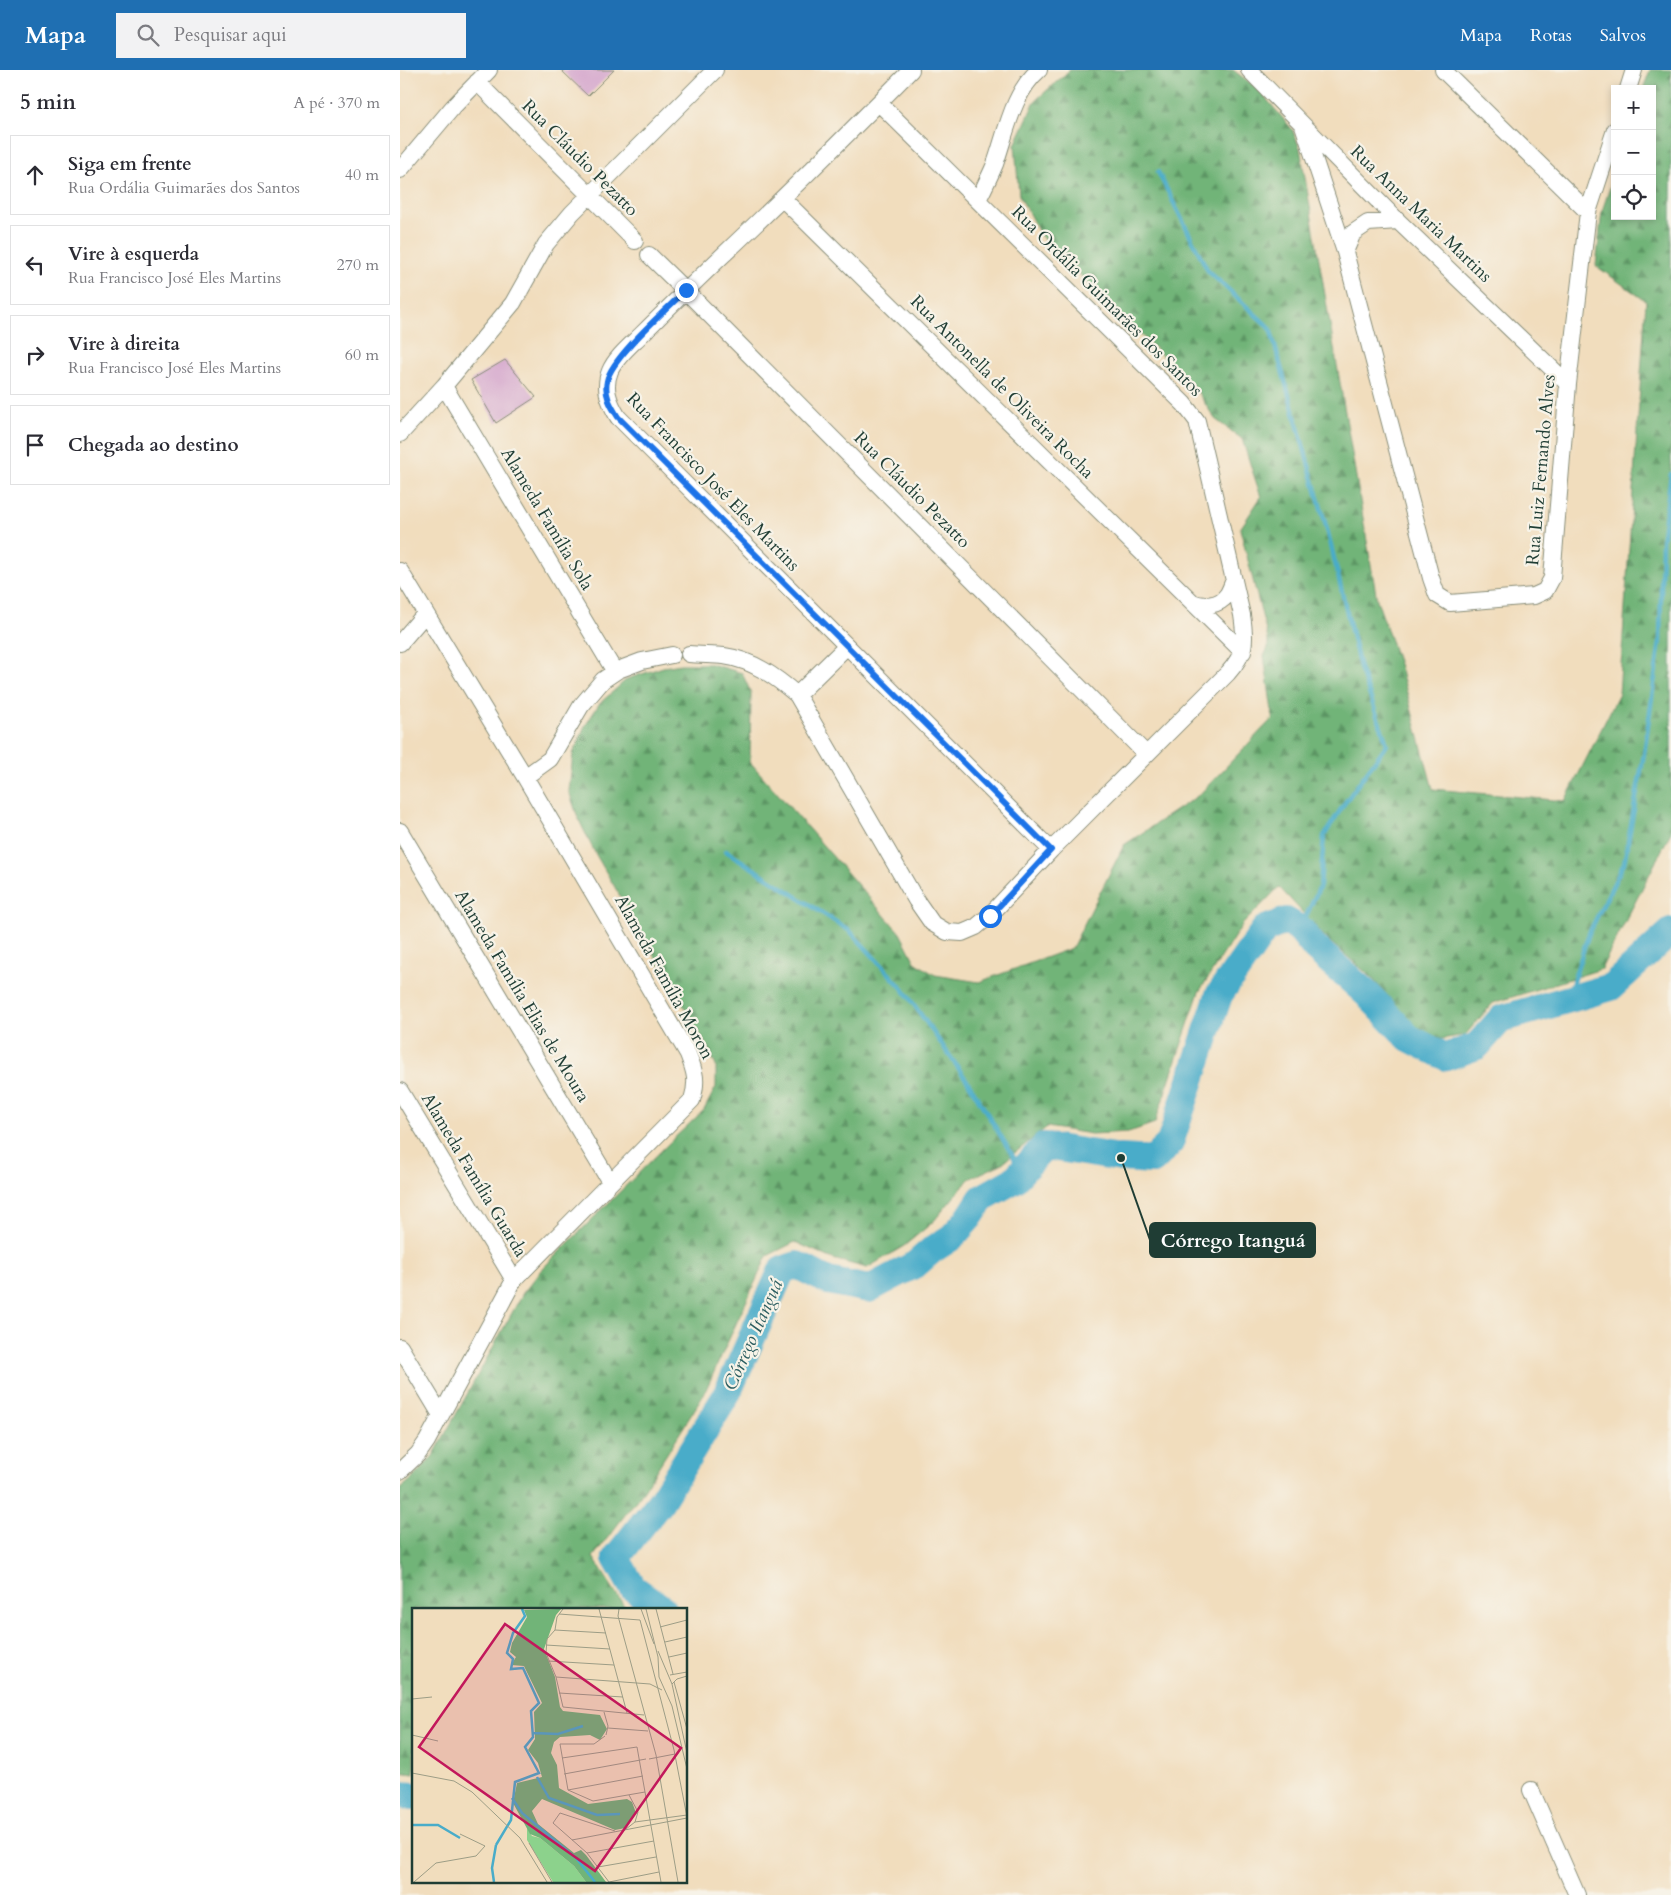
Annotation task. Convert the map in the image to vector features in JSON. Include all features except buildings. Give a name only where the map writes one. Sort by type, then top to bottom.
[{"type":"street","points":[[400,170],[453,107],[489,70]]},
{"type":"street","points":[[400,434],[444,386],[513,303],[546,244],[589,195],[715,70]]},
{"type":"street","name":"Rua Francisco José Eles Martins","points":[[911,70],[783,199],[686,290],[627,349],[611,369],[606,391],[610,404],[618,417],[1051,850]]},
{"type":"street","points":[[978,200],[994,166],[1020,94],[1040,70]]},
{"type":"street","name":"Rua Anna Maria Martins","points":[[1249,70],[1398,222],[1568,384]]},
{"type":"street","points":[[1443,70],[1588,212]]},
{"type":"street","points":[[1629,85],[1634,70]]},
{"type":"street","name":"Rua Cláudio Pezatto","points":[[477,82],[635,241]]},
{"type":"street","name":"Rua Ordália Guimarães dos Santos","points":[[879,103],[1184,404],[1197,421],[1245,635],[1243,652]]},
{"type":"street","name":"Rua Luiz Fernando Alves","points":[[1303,125],[1345,252],[1431,578],[1437,595],[1450,603],[1534,596],[1545,591],[1552,578],[1568,384],[1588,212],[1611,142]]},
{"type":"street","name":"Rua Antonella de Oliveira Rocha","points":[[783,199],[1243,652]]},
{"type":"street","points":[[1345,252],[1353,234],[1368,223],[1398,222]]},
{"type":"street","name":"Rua Cláudio Pezatto","points":[[649,256],[686,290],[1146,754]]},
{"type":"street","name":"Alameda Família Sola","points":[[444,386],[615,672]]},
{"type":"street","name":"Alameda Família Moron","points":[[400,571],[688,1054],[696,1074],[692,1100],[514,1280],[418,1454],[400,1471]]},
{"type":"street","points":[[1192,602],[1201,606],[1214,604],[1227,596],[1234,580]]},
{"type":"street","points":[[400,642],[425,614]]},
{"type":"street","points":[[797,695],[846,647]]},
{"type":"street","points":[[525,778],[550,759],[582,706],[603,680],[615,672],[642,661],[680,654],[726,656],[756,666],[777,679],[797,695],[916,900],[932,923],[947,932],[962,933],[976,927],[990,916],[1051,850],[1228,673],[1238,662],[1243,652]]},
{"type":"street","name":"Alameda Família Elias de Moura","points":[[400,831],[610,1182]]},
{"type":"street","name":"Alameda Família Guarda","points":[[400,1091],[514,1280]]},
{"type":"street","points":[[400,1347],[441,1415]]},
{"type":"street","points":[[1531,1790],[1577,1895]]},
{"type":"green space","points":[[1070,70],[1233,70],[1257,88],[1292,129],[1300,148],[1377,600],[1400,667],[1433,789],[1565,801],[1619,694],[1646,301],[1596,266],[1602,211],[1611,185],[1611,220],[1656,220],[1656,85],[1644,85],[1650,70],[1671,70],[1671,832],[1601,969],[1493,1003],[1465,1035],[1441,1039],[1416,1027],[1370,976],[1328,940],[1279,887],[1242,925],[1199,992],[1155,1123],[1129,1132],[1091,1134],[1047,1127],[1001,1164],[969,1179],[933,1222],[904,1246],[867,1268],[833,1259],[795,1242],[767,1256],[703,1396],[644,1490],[593,1557],[625,1608],[412,1608],[412,1774],[400,1772],[400,1489],[433,1456],[523,1293],[545,1266],[704,1110],[716,1087],[716,1066],[707,1046],[595,853],[578,818],[569,791],[573,754],[584,728],[599,704],[627,679],[663,667],[681,664],[711,664],[742,673],[751,693],[750,762],[900,933],[915,962],[935,975],[979,982],[1072,948],[1124,845],[1199,795],[1273,718],[1264,656],[1268,648],[1268,639],[1240,529],[1261,497],[1242,439],[1215,419],[1195,388],[1041,236],[1019,195],[1015,145],[1035,101]]},
{"type":"waterway","points":[[1158,172],[1208,271],[1270,328],[1328,533],[1360,668],[1387,744],[1346,801],[1324,836],[1320,886],[1300,929]]},
{"type":"waterway","points":[[1567,1000],[1589,933],[1624,863],[1644,754],[1660,641],[1662,542],[1671,474]]},
{"type":"waterway","points":[[726,851],[850,931],[903,989],[968,1082],[1022,1171]]},
{"type":"waterway","name":"Córrego Itanguá","points":[[662,1608],[633,1588],[616,1558],[661,1501],[726,1396],[782,1270],[797,1265],[828,1281],[869,1289],[916,1264],[932,1250],[952,1237],[969,1218],[982,1198],[1014,1180],[1045,1146],[1121,1158],[1153,1160],[1170,1143],[1219,995],[1265,929],[1286,921],[1300,929],[1315,948],[1368,995],[1409,1038],[1446,1057],[1477,1046],[1501,1019],[1611,987],[1671,932]]},
{"type":"waterway","name":"Córrego Itanguá","points":[[400,1795],[412,1796]]},
{"type":"place","name":"Córrego Itanguá","points":[[1121,1158]]},
{"type":"route","points":[[686,290],[627,349],[611,369],[606,391],[610,404],[618,417],[1051,850],[990,916]]}]
